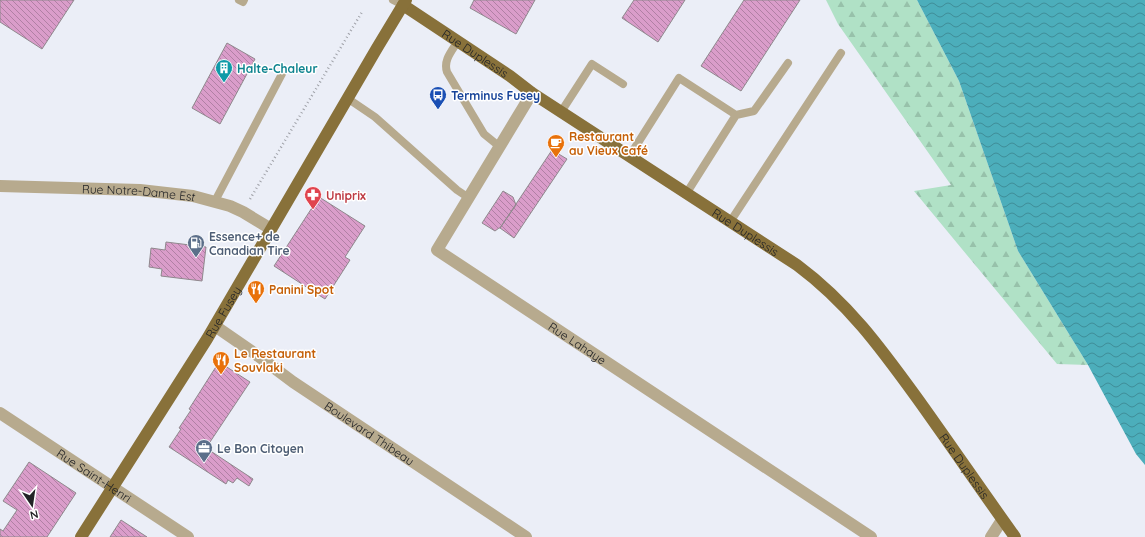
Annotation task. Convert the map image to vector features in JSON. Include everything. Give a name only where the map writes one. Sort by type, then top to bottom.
[{"type":"main road","name":"Rue Duplessis","points":[[401,2],[510,76],[532,93],[809,274],[831,293],[858,321],[905,382],[1015,537]]},
{"type":"main road","name":"Rue Fusey","points":[[81,537],[215,326],[401,2]]},
{"type":"street","name":"Rue Lahaye","points":[[532,93],[437,250],[871,537]]},
{"type":"street","name":"Rue Notre-Dame Est","points":[[0,186],[140,190],[182,195],[215,201],[243,212],[271,229]]},
{"type":"street","name":"Boulevard Thibeau","points":[[215,326],[293,382],[526,537]]},
{"type":"street","name":"Rue Saint-Henri","points":[[0,413],[113,486],[188,537]]},
{"type":"street","points":[[991,537],[1002,520]]},
{"type":"lane","points":[[239,0],[243,2],[244,0]]},
{"type":"lane","points":[[458,41],[446,60],[445,64],[447,72],[484,134],[500,146]]},
{"type":"lane","points":[[730,222],[841,53]]},
{"type":"lane","points":[[686,194],[736,115],[754,111],[788,63]]},
{"type":"lane","points":[[561,112],[592,64],[623,84]]},
{"type":"lane","points":[[215,201],[283,72]]},
{"type":"lane","points":[[629,157],[679,78],[736,115]]},
{"type":"lane","points":[[347,98],[375,117],[457,190],[469,198]]},
{"type":"path","points":[[243,212],[362,12]]},
{"type":"green space","points":[[826,0],[917,0],[959,81],[1018,251],[1088,365],[1057,364],[914,191],[951,185],[838,24]]},
{"type":"water","points":[[917,0],[1145,0],[1145,465],[1136,454],[1088,365],[1018,251],[959,81]]},
{"type":"building","points":[[0,0],[74,0],[42,49],[0,22]]},
{"type":"building","points":[[474,0],[535,0],[516,34],[470,8]]},
{"type":"building","points":[[634,0],[685,0],[658,42],[622,18]]},
{"type":"building","points":[[744,0],[800,0],[741,91],[701,66]]},
{"type":"building","name":"Halte-Chaleur","points":[[227,43],[255,59],[220,124],[192,108]]},
{"type":"building","points":[[552,150],[567,159],[514,238],[500,228]]},
{"type":"building","points":[[503,191],[513,197],[516,205],[500,228],[495,231],[482,223]]},
{"type":"building","points":[[319,197],[365,226],[345,257],[350,260],[325,299],[274,266]]},
{"type":"building","points":[[166,242],[206,247],[202,281],[161,276],[162,269],[149,267],[151,248],[165,250]]},
{"type":"building","points":[[219,362],[250,382],[206,448],[253,479],[249,486],[237,478],[233,483],[228,480],[226,484],[169,447],[191,410],[189,409]]},
{"type":"building","points":[[29,462],[76,493],[47,537],[0,537],[0,529],[3,531],[17,510],[3,501]]},
{"type":"building","points":[[121,520],[147,537],[110,537]]},
{"type":"place","name":"Halte-Chaleur","points":[[224,83]]},
{"type":"place","name":"Terminus Fusey","points":[[438,110]]},
{"type":"place","name":"Restaurant au Vieux Café","points":[[556,158]]},
{"type":"place","name":"Uniprix","points":[[313,210]]},
{"type":"place","name":"Essence+ de Canadian Tire","points":[[196,258]]},
{"type":"place","name":"Panini Spot","points":[[256,304]]},
{"type":"place","name":"Le Restaurant Souvlaki","points":[[221,375]]},
{"type":"place","name":"Le Bon Citoyen","points":[[204,463]]}]
